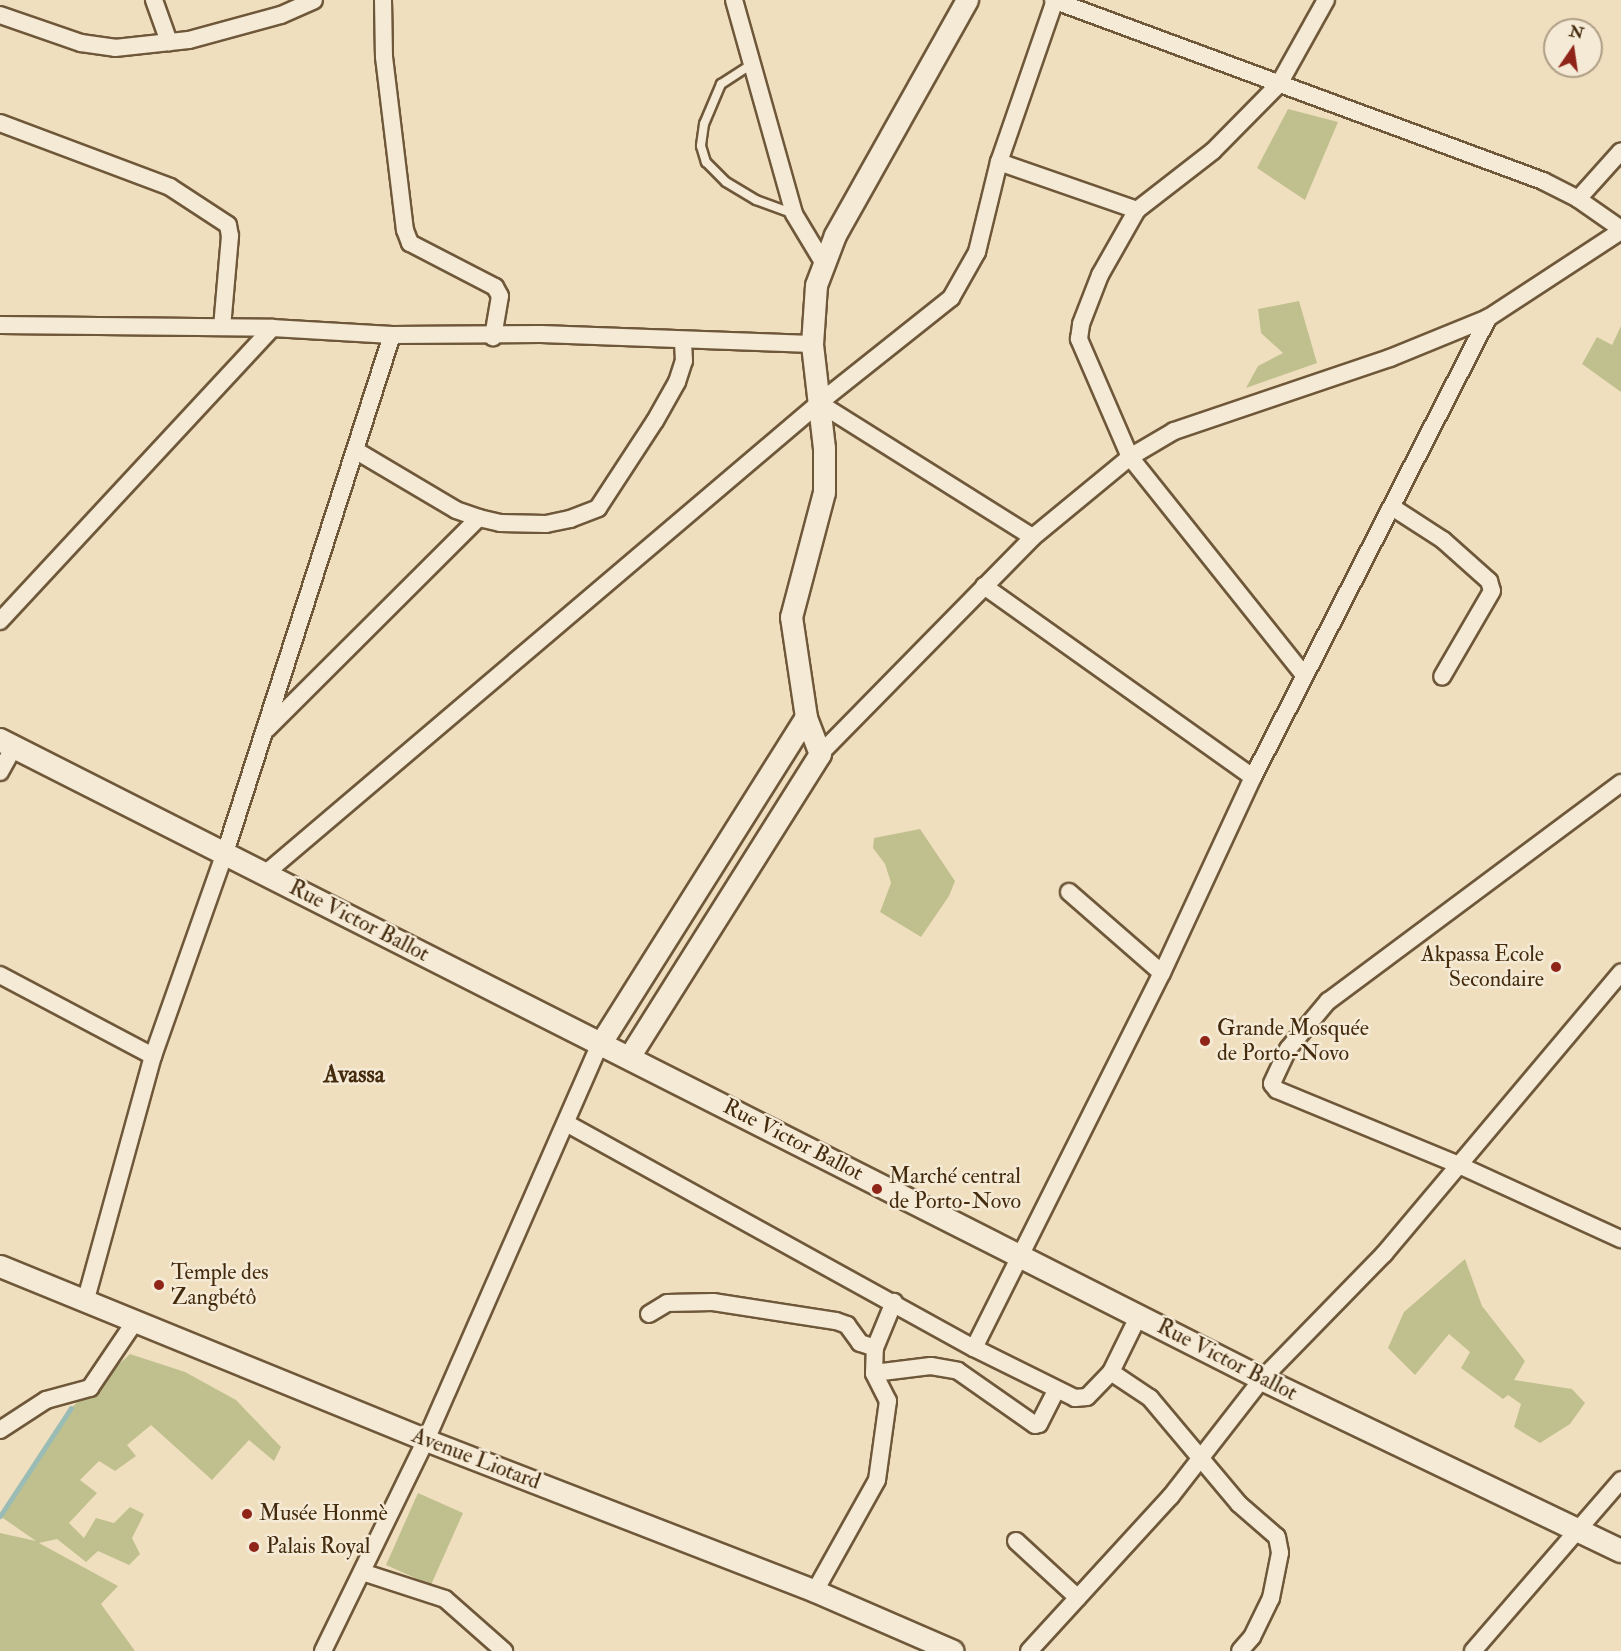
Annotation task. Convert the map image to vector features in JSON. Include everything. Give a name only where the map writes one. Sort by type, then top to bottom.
[{"type":"main road","name":"Rue Victor Ballot","points":[[7,743],[1262,1379],[1621,1551]]},
{"type":"street","points":[[154,0],[169,42]]},
{"type":"street","points":[[0,15],[81,43],[115,48],[169,42],[281,15],[314,0]]},
{"type":"street","points":[[383,0],[384,57],[405,230],[410,243],[495,287],[500,296],[493,337]]},
{"type":"street","points":[[734,0],[794,214],[823,262]]},
{"type":"street","points":[[820,754],[806,717],[791,617],[824,492],[824,448],[812,344],[812,310],[823,262],[967,0]]},
{"type":"street","points":[[266,873],[819,403],[951,298],[977,252],[999,162],[1054,0],[1476,155],[1578,199],[1621,230],[1488,318],[1390,358],[1174,431],[1130,457],[1033,537],[820,754],[629,1057]]},
{"type":"street","points":[[1304,675],[1130,457],[1079,339],[1081,324],[1100,275],[1137,210],[1213,151],[1279,84],[1326,0]]},
{"type":"street","points":[[0,123],[170,187],[228,225],[230,236],[222,327]]},
{"type":"street","points":[[1578,199],[1621,151]]},
{"type":"street","points":[[999,162],[1137,210]]},
{"type":"street","points":[[974,1348],[1162,973],[1252,777],[1488,318]]},
{"type":"street","points":[[0,325],[272,328],[392,335],[493,337],[541,334],[812,344]]},
{"type":"street","points":[[0,621],[272,328]]},
{"type":"street","points":[[86,1299],[153,1056],[225,853],[392,335]]},
{"type":"street","points":[[355,450],[456,510],[479,518],[500,523],[546,524],[598,508],[677,382],[684,362],[683,340]]},
{"type":"street","points":[[819,403],[1033,537]]},
{"type":"street","points":[[1392,507],[1443,540],[1489,581],[1492,591],[1442,677]]},
{"type":"street","points":[[263,732],[479,518]]},
{"type":"street","points":[[984,586],[1252,777]]},
{"type":"street","points":[[323,1651],[426,1440],[600,1044],[806,717]]},
{"type":"street","points":[[0,772],[7,743]]},
{"type":"street","points":[[1621,783],[1328,1001],[1288,1049],[1274,1074],[1272,1084],[1277,1090],[1459,1164],[1621,1239]]},
{"type":"street","points":[[1069,892],[1162,973]]},
{"type":"street","points":[[1029,1651],[1171,1496],[1197,1458],[1262,1379],[1384,1254],[1621,973]]},
{"type":"street","points":[[0,975],[153,1056]]},
{"type":"street","points":[[566,1123],[974,1348],[1075,1398],[1087,1397],[1111,1372],[1138,1315]]},
{"type":"street","name":"Avenue Liotard","points":[[0,1266],[86,1299],[426,1440],[815,1591],[953,1651]]},
{"type":"street","points":[[648,1314],[667,1303],[713,1302],[836,1321],[847,1325],[860,1343],[875,1348]]},
{"type":"street","points":[[815,1591],[877,1480],[888,1401],[874,1373],[875,1348],[894,1302]]},
{"type":"street","points":[[0,1430],[46,1400],[90,1388],[136,1320]]},
{"type":"street","points":[[874,1373],[931,1366],[958,1371],[1035,1425],[1039,1424],[1056,1390]]},
{"type":"street","points":[[1111,1372],[1150,1398],[1197,1458],[1239,1504],[1272,1531],[1281,1544],[1271,1598],[1252,1637],[1240,1651]]},
{"type":"street","points":[[1473,1651],[1575,1530],[1621,1480]]},
{"type":"street","points":[[1016,1541],[1078,1598]]},
{"type":"street","points":[[362,1572],[445,1599],[504,1651]]},
{"type":"lane","points":[[752,64],[721,84],[704,124],[701,146],[706,162],[726,182],[756,200],[794,214]]},
{"type":"green space","points":[[1288,109],[1338,122],[1305,200],[1257,168]]},
{"type":"green space","points":[[1299,301],[1317,363],[1246,388],[1258,366],[1283,353],[1261,333],[1258,309]]},
{"type":"green space","points":[[1621,326],[1621,392],[1582,364],[1597,337],[1612,345]]},
{"type":"green space","points":[[920,829],[955,881],[949,896],[921,937],[880,912],[891,883],[885,864],[873,848],[874,838]]},
{"type":"green space","points":[[1465,1259],[1482,1306],[1525,1361],[1514,1380],[1572,1389],[1585,1403],[1570,1424],[1540,1443],[1514,1427],[1521,1404],[1508,1395],[1503,1399],[1461,1368],[1470,1352],[1449,1334],[1415,1375],[1388,1348],[1404,1312]]},
{"type":"green space","points":[[130,1354],[185,1372],[236,1400],[281,1447],[274,1461],[249,1440],[212,1480],[151,1425],[127,1445],[136,1456],[115,1471],[99,1461],[80,1480],[97,1493],[69,1523],[84,1538],[96,1518],[114,1523],[130,1507],[144,1514],[132,1538],[140,1554],[129,1565],[98,1551],[86,1562],[57,1539],[39,1543],[118,1586],[101,1604],[135,1651],[0,1651],[0,1533],[36,1541],[0,1516],[71,1408]]},
{"type":"green space","points":[[418,1493],[463,1513],[431,1585],[386,1565]]},
{"type":"waterway","points":[[0,1516],[71,1408]]},
{"type":"place","name":"Akpassa Ecole Secondaire","points":[[1556,967]]},
{"type":"place","name":"Grande Mosquée de Porto-Novo","points":[[1205,1041]]},
{"type":"place","name":"Marché central de Porto-Novo","points":[[877,1189]]},
{"type":"place","name":"Temple des Zangbétô","points":[[159,1285]]},
{"type":"place","name":"Musée Honmè","points":[[247,1514]]},
{"type":"place","name":"Palais Royal","points":[[254,1547]]},
{"type":"district","name":"Avassa","points":[[354,1075]]}]
